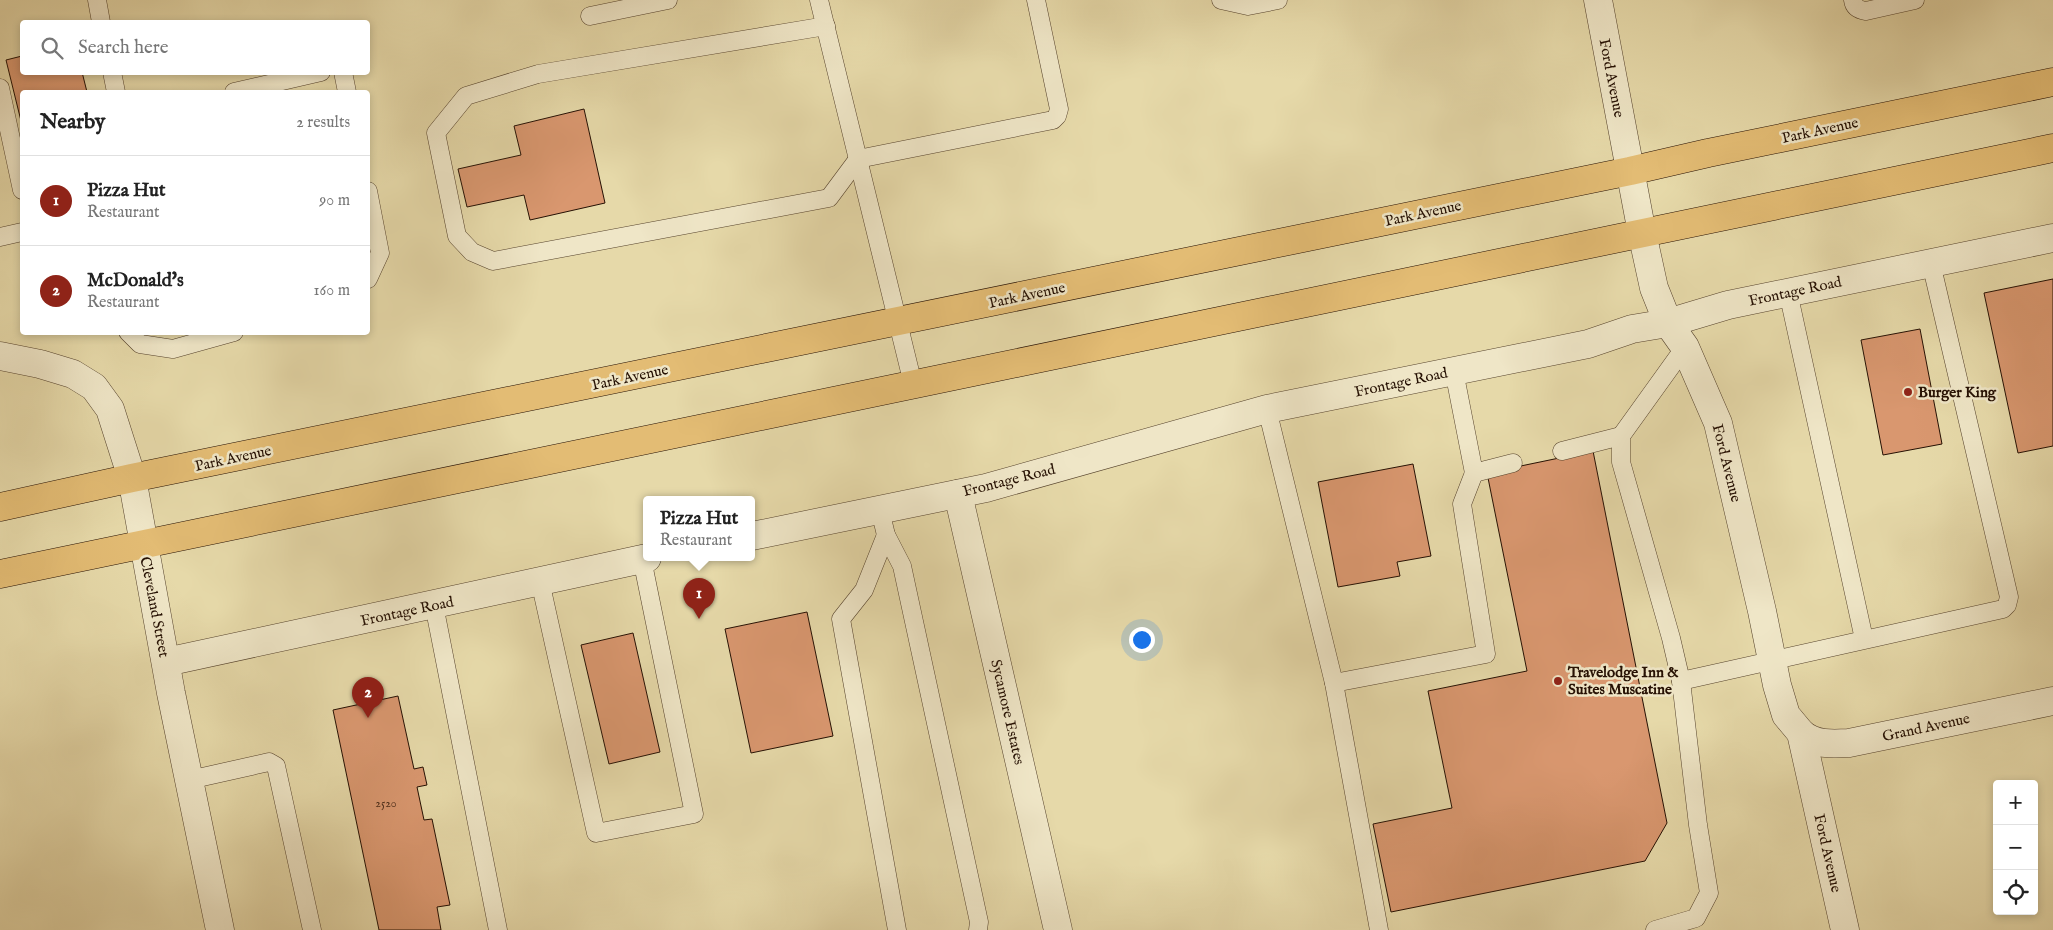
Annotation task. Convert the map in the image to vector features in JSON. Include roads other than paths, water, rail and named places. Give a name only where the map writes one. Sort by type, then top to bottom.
[{"type":"main road","name":"Park Avenue","points":[[0,507],[132,478],[1630,171],[1708,153],[2053,82]]},
{"type":"main road","points":[[0,574],[2053,148]]},
{"type":"street","name":"Ford Avenue","points":[[1598,0],[1654,288],[1668,323],[1685,347],[1718,423],[1773,660],[1777,685],[1786,715],[1801,733],[1845,930]]},
{"type":"street","name":"Frontage Road","points":[[755,536],[883,523],[958,494],[986,488],[1267,409],[1588,344],[1632,329],[1668,323],[1728,305],[2053,238]]},
{"type":"street","name":"Cleveland Street","points":[[0,356],[40,364],[73,374],[94,388],[110,409],[132,478],[171,693],[220,930]]},
{"type":"street","name":"Sycamore Estates","points":[[958,494],[1058,930]]},
{"type":"street","name":"Frontage Road","points":[[166,662],[643,558]]},
{"type":"street","name":"Grand Avenue","points":[[1801,733],[1807,738],[1829,744],[1849,743],[2053,701]]},
{"type":"lane","points":[[96,0],[101,20]]},
{"type":"lane","points":[[590,16],[668,0]]},
{"type":"lane","points":[[819,0],[913,384]]},
{"type":"lane","points":[[826,26],[538,74],[466,96],[436,134],[457,236],[472,252],[493,261],[830,198],[858,160],[1053,120],[1059,110],[1036,0]]},
{"type":"lane","points":[[1222,0],[1248,6],[1278,0]]},
{"type":"lane","points":[[1853,0],[1854,5],[1859,10],[1866,11],[1915,0]]},
{"type":"lane","points":[[113,75],[116,90]]},
{"type":"lane","points":[[243,90],[308,75]]},
{"type":"lane","points":[[344,75],[347,90]]},
{"type":"lane","points":[[0,88],[20,181]]},
{"type":"lane","points":[[370,202],[380,253],[370,275]]},
{"type":"lane","points":[[0,237],[20,232]]},
{"type":"lane","points":[[1681,681],[2007,606],[2009,597],[1931,263]]},
{"type":"lane","points":[[1788,292],[1864,639]]},
{"type":"lane","points":[[131,335],[140,344],[173,349],[223,335]]},
{"type":"lane","points":[[1655,930],[1696,918],[1709,893],[1698,825],[1681,681],[1672,638],[1622,462],[1621,436],[1685,347]]},
{"type":"lane","points":[[1334,683],[1486,654],[1462,504],[1474,472],[1454,371]]},
{"type":"lane","points":[[1267,409],[1334,683],[1378,930]]},
{"type":"lane","points":[[1562,451],[1621,436]]},
{"type":"lane","points":[[1474,472],[1513,463]]},
{"type":"lane","points":[[883,523],[864,590],[841,619],[897,930]]},
{"type":"lane","points":[[883,523],[902,566],[979,922],[978,930]]},
{"type":"lane","points":[[540,581],[596,833],[694,814],[645,561]]},
{"type":"lane","points":[[434,605],[498,930]]},
{"type":"lane","points":[[189,780],[269,762],[276,766],[312,930]]},
{"type":"place","name":"Burger King","points":[[1908,392]]},
{"type":"place","name":"Pizza Hut","points":[[699,619]]},
{"type":"place","name":"Travelodge Inn & Suites Muscatine","points":[[1558,681]]},
{"type":"place","name":"McDonald's","points":[[368,718]]}]
